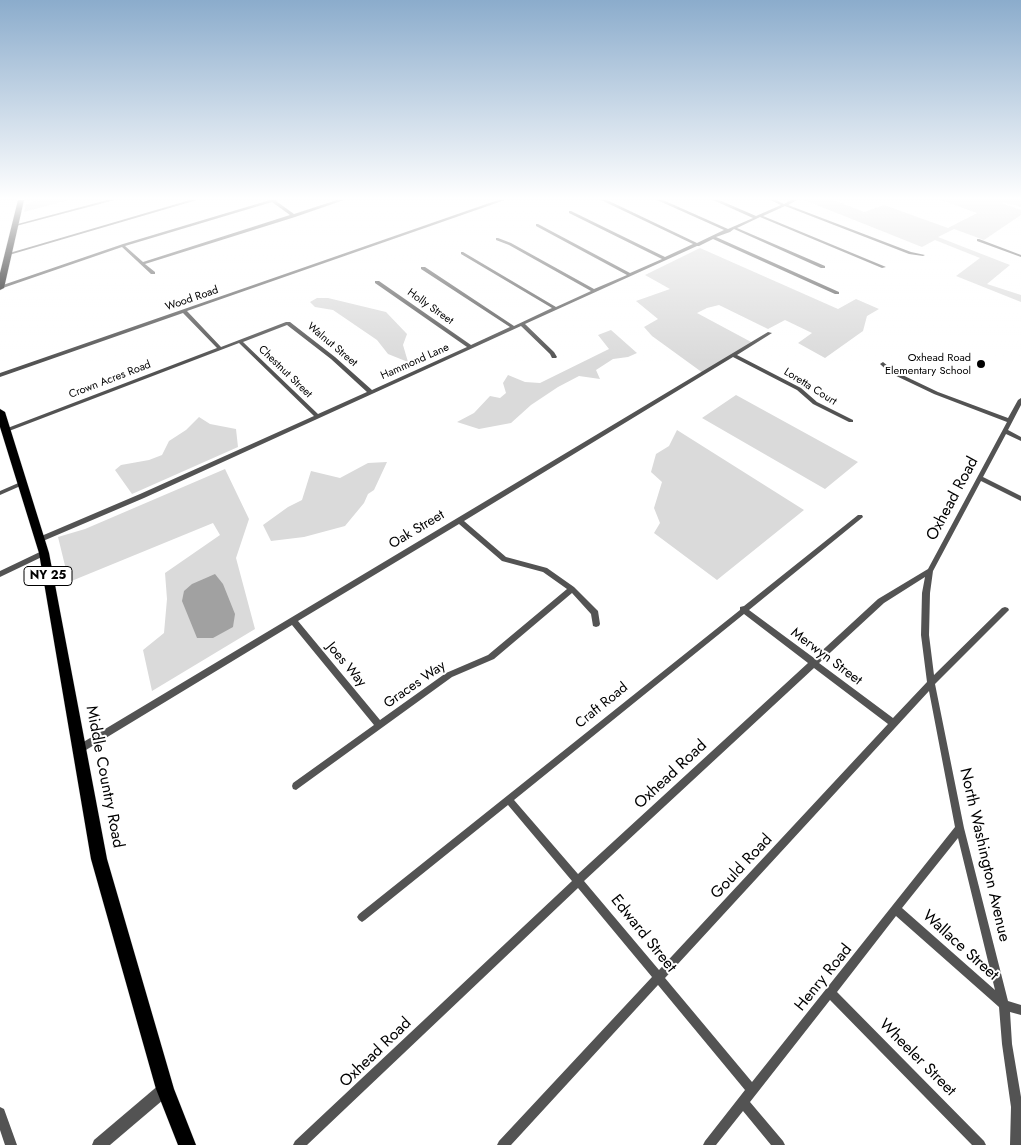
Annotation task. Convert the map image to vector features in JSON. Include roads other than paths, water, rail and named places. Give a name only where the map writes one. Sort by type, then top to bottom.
[{"type":"main road","points":[[0,288],[8,254]]},
{"type":"main road","name":"Middle Country Road","points":[[0,414],[41,539],[99,859],[165,1089],[187,1145]]},
{"type":"street","points":[[0,288],[101,253]]},
{"type":"street","points":[[132,253],[153,273]]},
{"type":"street","points":[[143,263],[174,253]]},
{"type":"street","name":"Wood Road","points":[[0,375],[351,253]]},
{"type":"street","points":[[464,253],[556,309]]},
{"type":"street","points":[[527,253],[594,291]]},
{"type":"street","points":[[590,253],[631,275]]},
{"type":"street","points":[[655,253],[666,259]]},
{"type":"street","name":"Hammond Lane","points":[[41,539],[318,417],[679,253]]},
{"type":"street","points":[[749,253],[837,293]]},
{"type":"street","points":[[789,253],[823,267]]},
{"type":"street","points":[[850,253],[884,267]]},
{"type":"street","points":[[909,253],[922,256]]},
{"type":"street","points":[[423,268],[514,328]]},
{"type":"street","name":"Holly Street","points":[[377,282],[471,347]]},
{"type":"street","points":[[185,312],[220,348]]},
{"type":"street","name":"Walnut Street","points":[[220,348],[290,323],[334,358],[372,392]]},
{"type":"street","points":[[522,324],[554,357]]},
{"type":"street","name":"Oak Street","points":[[78,750],[770,332]]},
{"type":"street","name":"Chestnut Street","points":[[239,341],[318,417]]},
{"type":"street","name":"Crown Acres Road","points":[[6,430],[220,348]]},
{"type":"street","name":"Loretta Court","points":[[733,355],[798,389],[815,403],[851,421]]},
{"type":"street","points":[[883,364],[892,372],[936,393],[1010,421]]},
{"type":"street","name":"Oxhead Road","points":[[300,1145],[578,881],[881,601],[930,571],[982,478],[1021,400]]},
{"type":"street","points":[[1005,431],[1021,439]]},
{"type":"street","points":[[982,478],[1021,500]]},
{"type":"street","points":[[0,493],[23,483]]},
{"type":"street","name":"Craft Road","points":[[362,917],[743,609],[860,517]]},
{"type":"street","points":[[459,520],[504,559],[545,570],[572,589],[595,613],[596,624]]},
{"type":"street","points":[[0,574],[44,553]]},
{"type":"street","name":"North Washington Avenue","points":[[930,571],[926,593],[925,635],[931,683],[960,828],[1004,1005],[1007,1044],[1017,1107],[1016,1145]]},
{"type":"street","name":"Graces Way","points":[[296,786],[449,675],[490,656],[572,589]]},
{"type":"street","name":"Merwyn Street","points":[[743,609],[894,724]]},
{"type":"street","name":"Gould Road","points":[[503,1145],[659,979],[931,683],[1004,610]]},
{"type":"street","name":"Joes Way","points":[[293,620],[379,725]]},
{"type":"street","name":"Edward Street","points":[[508,799],[752,1090]]},
{"type":"street","name":"Henry Road","points":[[710,1145],[742,1102],[831,994],[960,828]]},
{"type":"street","name":"Wallace Street","points":[[897,910],[1004,1005]]},
{"type":"street","name":"Wheeler Street","points":[[831,994],[980,1145]]},
{"type":"street","points":[[1004,1005],[1021,1010]]},
{"type":"street","points":[[99,1145],[165,1089]]},
{"type":"street","points":[[742,1102],[779,1145]]},
{"type":"street","points":[[0,1112],[11,1145]]},
{"type":"place","name":"Oxhead Road Elementary School","points":[[981,364]]}]
